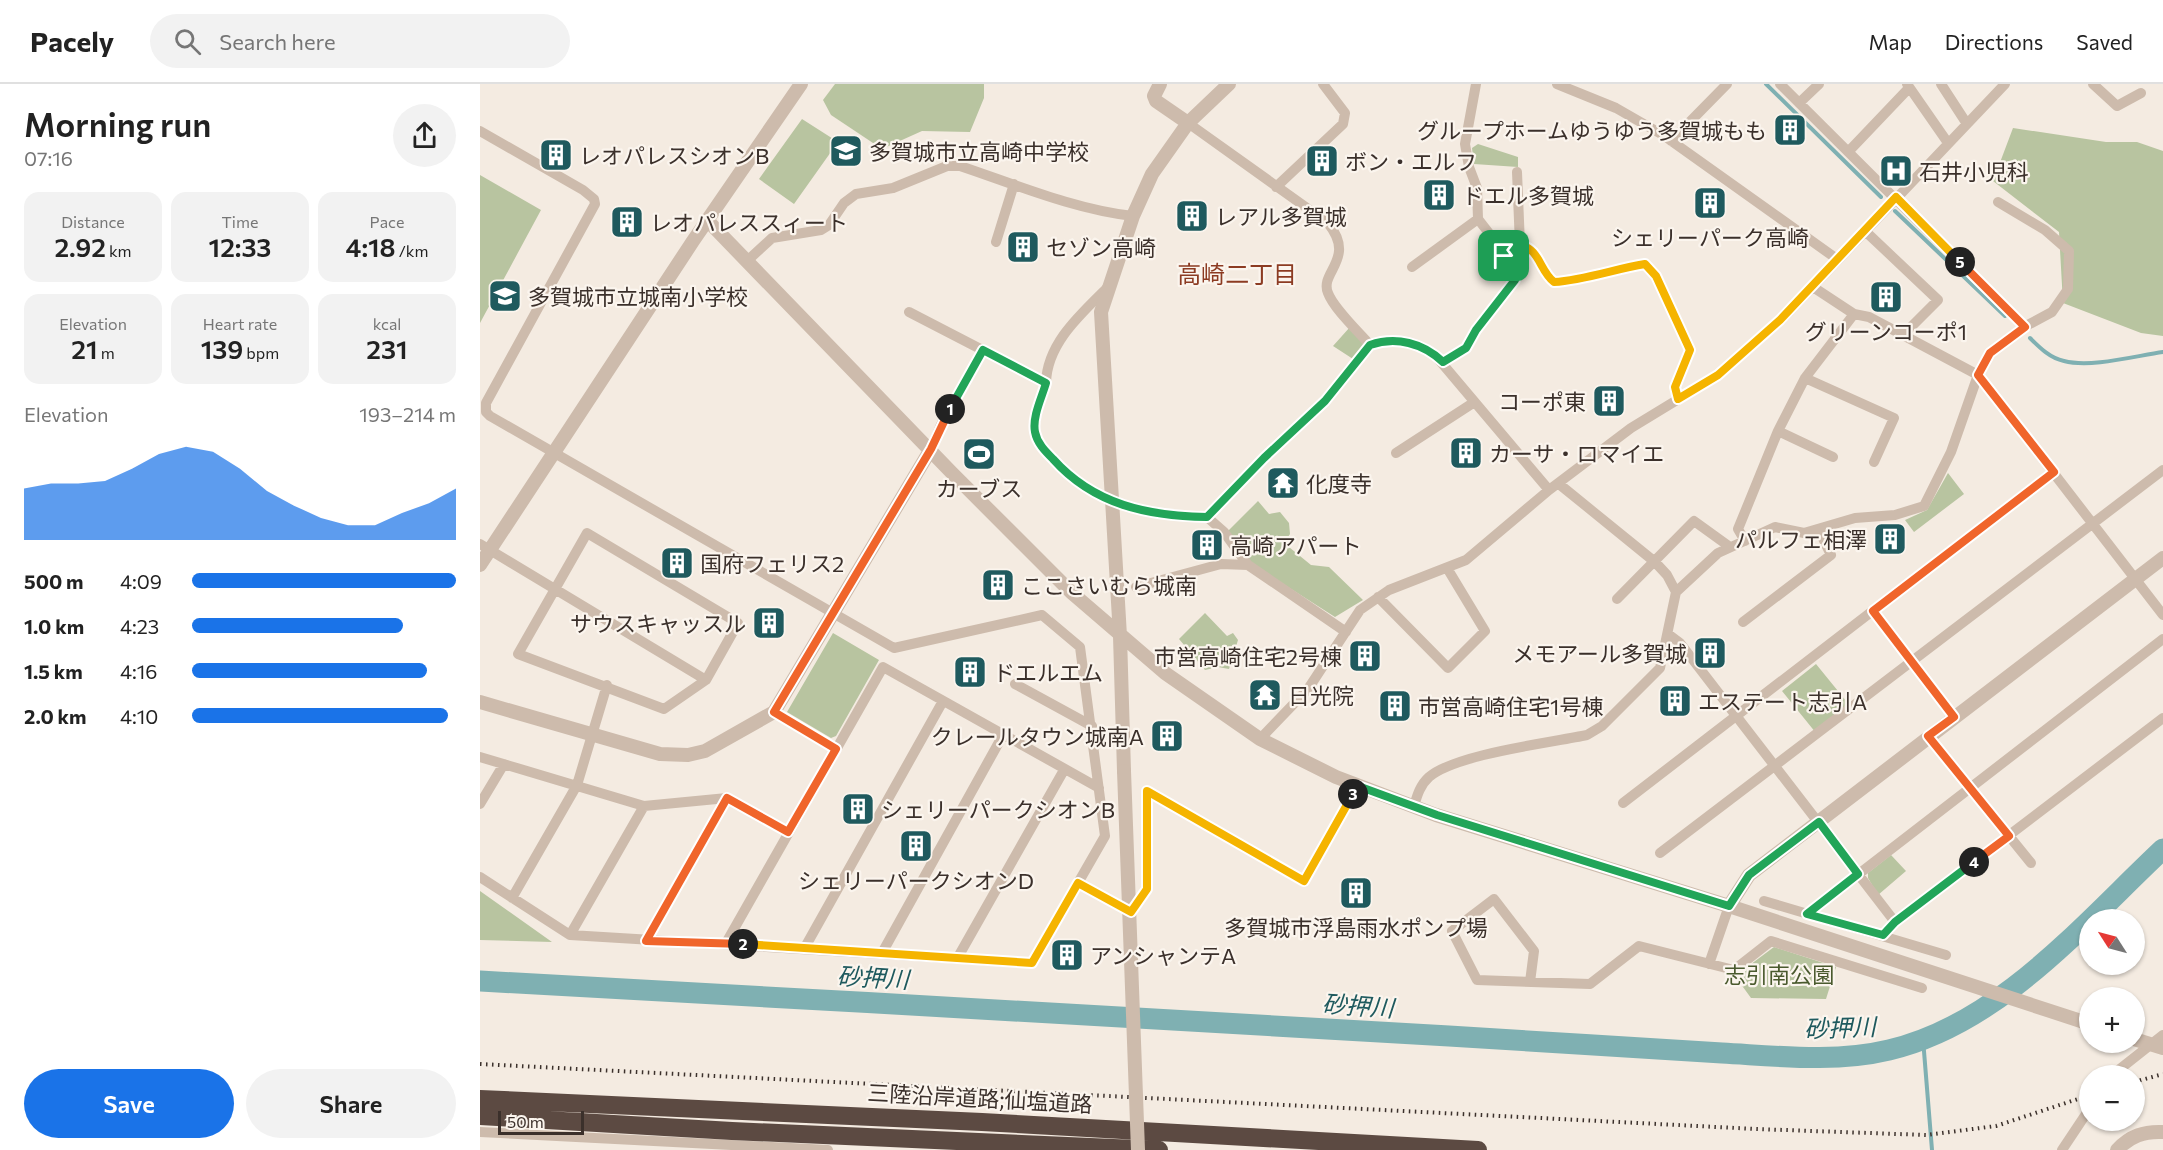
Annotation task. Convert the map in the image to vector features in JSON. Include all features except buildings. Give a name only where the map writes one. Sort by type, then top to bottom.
[{"type":"highway","name":"三陸沿岸道路;仙塩道路","points":[[480,1099],[982,1122],[1478,1150]]},
{"type":"highway","name":"三陸沿岸道路;仙塩道路","points":[[480,1116],[744,1132],[1159,1150]]},
{"type":"street","points":[[480,564],[485,547],[553,453],[707,220],[801,84]]},
{"type":"street","points":[[1160,84],[1154,96],[1156,101],[1328,223],[1336,233],[1339,242],[1338,262],[1327,283],[1327,292],[1370,345]]},
{"type":"street","points":[[1138,1150],[1120,636],[1110,499],[1101,312],[1133,216],[1152,174],[1188,123],[1229,84]]},
{"type":"street","points":[[1276,187],[1343,124],[1346,113],[1323,84]]},
{"type":"street","points":[[1443,362],[1466,348],[1476,330],[1515,280],[1504,256],[1478,219],[1477,188],[1469,167],[1466,144],[1476,84]]},
{"type":"street","points":[[1557,84],[1617,108],[1671,141],[1837,260]]},
{"type":"street","points":[[1671,141],[1727,84]]},
{"type":"street","points":[[1780,84],[2025,327]]},
{"type":"street","points":[[1799,103],[1818,84]]},
{"type":"street","points":[[1941,84],[1967,124]]},
{"type":"street","points":[[1260,739],[1308,689],[1360,610],[1389,590],[1466,560],[1549,490],[1631,428],[1718,375],[1813,287],[1864,230],[2005,84]]},
{"type":"street","points":[[2093,84],[2117,106],[2141,93]]},
{"type":"street","points":[[1849,151],[1908,86],[1948,143]]},
{"type":"street","points":[[480,131],[583,190],[594,199],[593,209],[485,407],[490,416],[894,648],[1042,615],[1080,647],[1105,836],[1032,963],[570,935],[480,877]]},
{"type":"street","points":[[747,261],[772,238],[821,230],[829,225],[844,203],[855,195],[893,188],[947,166],[960,166],[1117,214],[1133,216]]},
{"type":"street","points":[[1517,172],[1520,245]]},
{"type":"street","points":[[996,242],[1014,184]]},
{"type":"street","points":[[1413,806],[1421,787],[1440,770],[1471,759],[1587,735],[1602,726],[1660,668],[1676,592],[1718,554],[1775,527],[1804,533],[1855,518],[1895,515],[1924,506],[1951,452],[1978,375],[1990,353],[2025,327],[2052,312],[2068,289],[2069,251],[2045,230],[1998,202]]},
{"type":"street","points":[[1412,267],[1478,219]]},
{"type":"street","points":[[707,220],[1072,593],[1165,673],[1260,739],[1358,786],[1413,806],[2079,1020]]},
{"type":"street","points":[[1864,230],[1938,300],[1903,335]]},
{"type":"street","points":[[1504,256],[1520,245],[1529,247],[1547,276],[1554,282],[1581,280],[1603,272],[1645,264],[1656,276],[1690,350],[1675,387],[1678,399]]},
{"type":"street","points":[[1108,287],[1078,318],[1053,351],[1047,366],[1046,383],[1035,431],[1040,444],[1066,473],[1110,499],[1163,516],[1207,517],[1224,532],[1248,565],[1346,632]]},
{"type":"street","points":[[1813,287],[1854,314],[1869,317],[1978,375],[2163,615]]},
{"type":"street","points":[[909,312],[1046,383]]},
{"type":"street","points":[[1744,541],[1738,529],[1778,431],[1805,378],[1854,314]]},
{"type":"street","points":[[1207,517],[1264,458],[1325,401],[1370,345],[1405,342],[1420,345],[1443,362],[1473,403],[1549,490]]},
{"type":"street","points":[[480,702],[660,754],[688,755],[723,743],[774,712],[931,449],[941,424],[983,350]]},
{"type":"street","points":[[1805,378],[1894,418],[1874,462]]},
{"type":"street","points":[[1396,453],[1473,403]]},
{"type":"street","points":[[1778,431],[1833,457]]},
{"type":"street","points":[[1660,853],[2163,470]]},
{"type":"street","points":[[1623,803],[2054,472]]},
{"type":"street","points":[[1559,484],[1654,562],[1666,575],[1676,592]]},
{"type":"street","points":[[1617,598],[1694,521],[1730,547]]},
{"type":"street","points":[[1743,622],[1831,555],[1819,530]]},
{"type":"street","points":[[587,533],[738,623],[706,680],[664,709],[608,685],[518,654],[587,533]]},
{"type":"street","points":[[485,547],[706,680]]},
{"type":"street","points":[[1709,964],[1729,906],[1749,875],[2163,558]]},
{"type":"street","points":[[1136,587],[1221,564],[1248,565]]},
{"type":"street","points":[[1378,597],[1448,668],[1485,631],[1447,568]]},
{"type":"street","points":[[1873,611],[1954,717]]},
{"type":"street","points":[[1668,634],[1680,642],[1738,715],[1895,922]]},
{"type":"street","points":[[1807,914],[2163,639]]},
{"type":"street","points":[[726,943],[883,667],[1099,789]]},
{"type":"street","points":[[1015,684],[1092,726]]},
{"type":"street","points":[[512,898],[577,785],[608,685]]},
{"type":"street","points":[[804,949],[943,701]]},
{"type":"street","points":[[774,712],[836,749]]},
{"type":"street","points":[[1883,935],[1895,922],[2163,718]]},
{"type":"street","points":[[882,953],[1003,735]]},
{"type":"street","points":[[1928,736],[2031,863]]},
{"type":"street","points":[[480,757],[644,806],[727,798],[788,832]]},
{"type":"street","points":[[480,804],[504,764]]},
{"type":"street","points":[[958,957],[1064,770]]},
{"type":"street","points":[[1078,883],[1131,912],[1147,889],[1147,791],[1304,881],[1358,786]]},
{"type":"street","points":[[646,941],[727,798]]},
{"type":"street","points":[[570,935],[644,806]]},
{"type":"street","points":[[1530,982],[1534,951],[1494,899],[1452,932],[1477,980],[1530,982],[1590,984],[1639,946],[1734,970],[1772,941],[1922,988]]},
{"type":"street","points":[[1764,901],[1946,955]]},
{"type":"street","points":[[2125,1065],[2163,1035]]},
{"type":"street","points":[[2145,1042],[2163,1048]]},
{"type":"street","points":[[2062,1150],[2079,1124]]},
{"type":"street","points":[[480,1132],[828,1150]]},
{"type":"street","points":[[2116,1150],[2124,1142],[2143,1132],[2163,1132]]},
{"type":"green space","points":[[835,84],[984,84],[984,98],[970,132],[922,131],[882,149],[831,115],[823,100]]},
{"type":"green space","points":[[802,119],[838,142],[794,204],[759,179]]},
{"type":"green space","points":[[2013,128],[2106,142],[2137,142],[2163,151],[2163,336],[2141,333],[2063,303],[2059,232],[1993,181]]},
{"type":"green space","points":[[1478,144],[1518,157],[1518,167],[1474,164],[1472,148]]},
{"type":"green space","points":[[480,175],[541,210],[480,323]]},
{"type":"green space","points":[[1350,327],[1364,345],[1353,359],[1333,346]]},
{"type":"green space","points":[[1948,473],[1964,494],[1914,532],[1905,520],[1927,510]]},
{"type":"green space","points":[[1258,501],[1269,514],[1280,512],[1289,523],[1290,534],[1284,543],[1311,565],[1329,567],[1363,600],[1335,617],[1249,562],[1228,531]]},
{"type":"green space","points":[[1205,613],[1227,636],[1233,633],[1238,640],[1229,669],[1218,667],[1205,670],[1179,639]]},
{"type":"green space","points":[[833,633],[879,660],[836,736],[831,738],[787,712]]},
{"type":"green space","points":[[1816,664],[1851,707],[1816,733],[1782,691]]},
{"type":"green space","points":[[1891,855],[1906,871],[1878,895],[1868,878],[1868,873]]},
{"type":"green space","points":[[480,891],[552,942],[480,940]]},
{"type":"green space","name":"志引南公園","points":[[1774,947],[1836,967],[1826,999],[1751,998],[1735,976]]},
{"type":"waterway","points":[[1766,84],[1881,197]]},
{"type":"waterway","points":[[1895,211],[2005,316]]},
{"type":"waterway","points":[[2030,338],[2054,358],[2075,363],[2100,362],[2163,352]]},
{"type":"waterway","name":"砂押川","points":[[480,981],[1207,1021],[1785,1057],[1848,1056],[1889,1050],[1929,1037],[1967,1018],[2003,995],[2070,939],[2163,849]]},
{"type":"waterway","points":[[1923,1039],[1932,1150]]},
{"type":"railway","points":[[480,1064],[1756,1129],[1926,1135],[1996,1126],[2079,1099]]},
{"type":"railway","points":[[2145,1079],[2163,1074]]},
{"type":"place","name":"グループホームゆうゆう多賀城もも","points":[[1790,130]]},
{"type":"place","name":"多賀城市立高崎中学校","points":[[846,151]]},
{"type":"place","name":"レオパレスシオンB","points":[[556,155]]},
{"type":"place","name":"ボン・エルフ","points":[[1322,161]]},
{"type":"place","name":"石井小児科","points":[[1896,171]]},
{"type":"place","name":"ドエル多賀城","points":[[1439,195]]},
{"type":"place","name":"シェリーパーク高崎","points":[[1710,203]]},
{"type":"place","name":"レアル多賀城","points":[[1192,216]]},
{"type":"place","name":"レオパレススィート","points":[[627,222]]},
{"type":"place","name":"セゾン高崎","points":[[1023,247]]},
{"type":"place","name":"多賀城市立城南小学校","points":[[505,296]]},
{"type":"place","name":"グリーンコーポ1","points":[[1886,297]]},
{"type":"place","name":"コーポ東","points":[[1609,401]]},
{"type":"place","name":"カーサ・ロマイエ","points":[[1466,453]]},
{"type":"place","name":"カーブス","points":[[979,454]]},
{"type":"place","name":"化度寺","points":[[1283,483]]},
{"type":"place","name":"パルフェ相澤","points":[[1890,539]]},
{"type":"place","name":"高崎アパート","points":[[1207,545]]},
{"type":"place","name":"国府フェリス2","points":[[677,563]]},
{"type":"place","name":"ここさいむら城南","points":[[998,585]]},
{"type":"place","name":"サウスキャッスル","points":[[769,623]]},
{"type":"place","name":"メモアール多賀城","points":[[1710,653]]},
{"type":"place","name":"市営高崎住宅2号棟","points":[[1365,656]]},
{"type":"place","name":"ドエルエム","points":[[970,672]]},
{"type":"place","name":"日光院","points":[[1265,695]]},
{"type":"place","name":"エステート志引A","points":[[1675,701]]},
{"type":"place","name":"市営高崎住宅1号棟","points":[[1395,706]]},
{"type":"place","name":"クレールタウン城南A","points":[[1167,736]]},
{"type":"place","name":"シェリーパークシオンB","points":[[858,809]]},
{"type":"place","name":"シェリーパークシオンD","points":[[916,846]]},
{"type":"place","name":"多賀城市浮島雨水ポンプ場","points":[[1356,893]]},
{"type":"place","name":"アンシャンテA","points":[[1067,955]]},
{"type":"district","name":"高崎二丁目","points":[[1237,273]]},
{"type":"route","points":[[1896,197],[2025,327],[1990,353],[1978,375],[2054,472],[1873,611],[1954,717],[1928,736],[2009,836],[1895,922],[1883,935],[1807,914],[1858,874],[1819,822],[1749,875],[1729,906],[1437,815],[1358,786],[1304,881],[1147,791],[1147,889],[1131,912],[1078,883],[1032,963],[726,943],[646,941],[727,798],[788,832],[836,749],[774,712],[931,449],[941,424],[983,350],[1046,383],[1037,413],[1035,431],[1040,444],[1066,473],[1100,495],[1130,507],[1163,516],[1207,517],[1264,458],[1325,401],[1370,345],[1392,341],[1420,345],[1443,362],[1466,348],[1476,330],[1515,280],[1504,256],[1520,245],[1529,247],[1547,276],[1554,282],[1581,280],[1603,272],[1645,264],[1656,276],[1690,350],[1675,387],[1678,399],[1718,375],[1780,320],[1896,197]]}]
